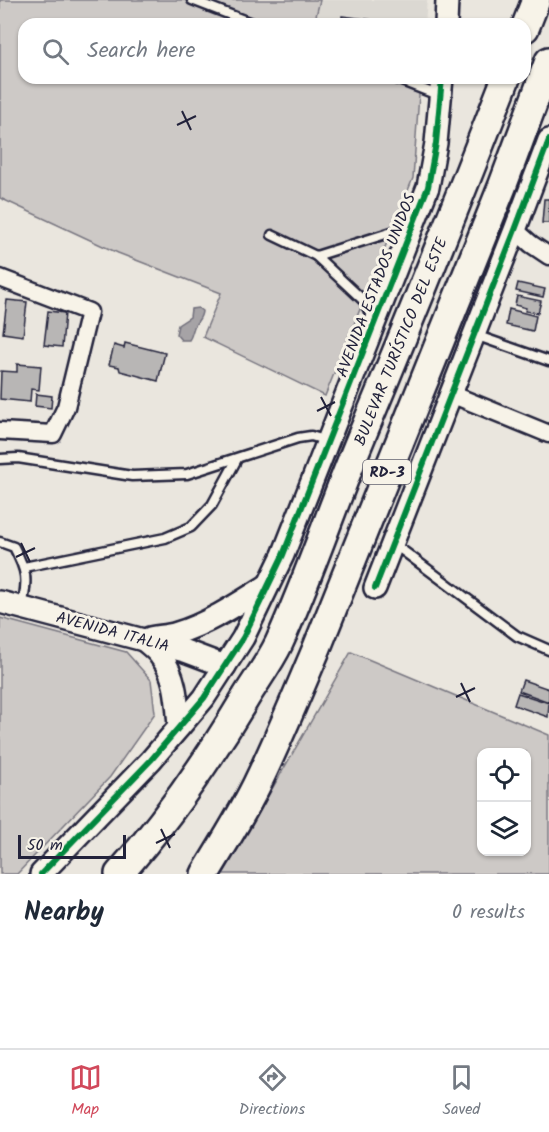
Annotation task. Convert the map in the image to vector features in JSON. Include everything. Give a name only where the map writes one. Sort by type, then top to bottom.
[{"type":"highway","points":[[529,18],[536,0]]},
{"type":"highway","name":"RD-3","points":[[205,874],[255,788],[291,711],[502,187],[549,61]]},
{"type":"highway","name":"BULEVAR TURÍSTICO DEL ESTE","points":[[119,874],[189,784],[233,719],[277,645],[305,583],[341,485],[504,84]]},
{"type":"street","points":[[446,18],[447,0]]},
{"type":"street","name":"AVENIDA ESTADOS UNIDOS","points":[[41,874],[151,760],[204,698],[243,638],[283,555],[428,187],[436,143],[441,87]]},
{"type":"street","points":[[375,588],[548,146]]},
{"type":"street","points":[[515,230],[549,256]]},
{"type":"street","points":[[0,278],[89,312],[66,407],[53,434],[0,431]]},
{"type":"street","points":[[451,394],[549,434]]},
{"type":"street","points":[[143,639],[178,633],[196,626],[268,585]]},
{"type":"street","name":"AVENIDA ITALIA","points":[[0,602],[143,639],[225,666]]},
{"type":"street","points":[[143,639],[162,657],[170,675],[177,694],[178,727]]},
{"type":"lane","points":[[192,0],[238,18]]},
{"type":"lane","points":[[425,84],[441,87]]},
{"type":"lane","points":[[316,256],[414,225]]},
{"type":"lane","points":[[272,235],[316,256],[364,301],[375,323]]},
{"type":"lane","points":[[474,334],[549,361]]},
{"type":"lane","points":[[0,459],[18,458],[132,476],[187,474],[298,438],[311,436],[328,441]]},
{"type":"lane","points":[[24,567],[165,538],[191,527],[212,505],[237,459]]},
{"type":"lane","points":[[0,542],[14,547],[24,567],[26,587],[22,607]]},
{"type":"lane","points":[[393,543],[516,636],[549,650]]},
{"type":"shaded area","points":[[0,0],[320,0],[316,18],[18,18],[18,84],[420,84],[413,178],[325,396],[203,337],[221,293],[118,253],[0,198]]},
{"type":"shaded area","points":[[320,0],[427,0],[426,18],[316,18]]},
{"type":"shaded area","points":[[198,308],[202,313],[189,340],[181,340],[176,334],[178,325],[190,317],[191,309]]},
{"type":"shaded area","points":[[0,618],[126,652],[151,680],[155,713],[110,777],[17,874],[0,874]]},
{"type":"shaded area","points":[[351,652],[549,735],[549,874],[223,874]]},
{"type":"building","points":[[544,199],[549,199],[549,223],[542,223]]},
{"type":"building","points":[[518,283],[545,289],[543,297],[516,291]]},
{"type":"building","points":[[517,296],[541,301],[538,313],[525,311],[526,308],[515,305]]},
{"type":"building","points":[[7,300],[27,302],[23,336],[3,333]]},
{"type":"building","points":[[509,309],[536,316],[533,331],[506,325]]},
{"type":"building","points":[[48,311],[65,313],[62,347],[44,345]]},
{"type":"building","points":[[125,343],[165,353],[158,381],[120,371],[119,367],[109,365],[114,345],[124,348]]},
{"type":"building","points":[[17,364],[41,366],[39,390],[31,389],[30,402],[0,399],[1,371],[17,372]]},
{"type":"building","points":[[36,394],[52,396],[51,408],[35,406]]},
{"type":"building","points":[[523,680],[549,689],[549,702],[519,691]]},
{"type":"building","points":[[518,693],[549,703],[548,717],[514,705]]},
{"type":"cycle path","points":[[41,874],[151,760],[204,698],[243,638],[283,555],[428,187],[436,143],[441,84]]},
{"type":"cycle path","points":[[375,588],[549,140]]}]
